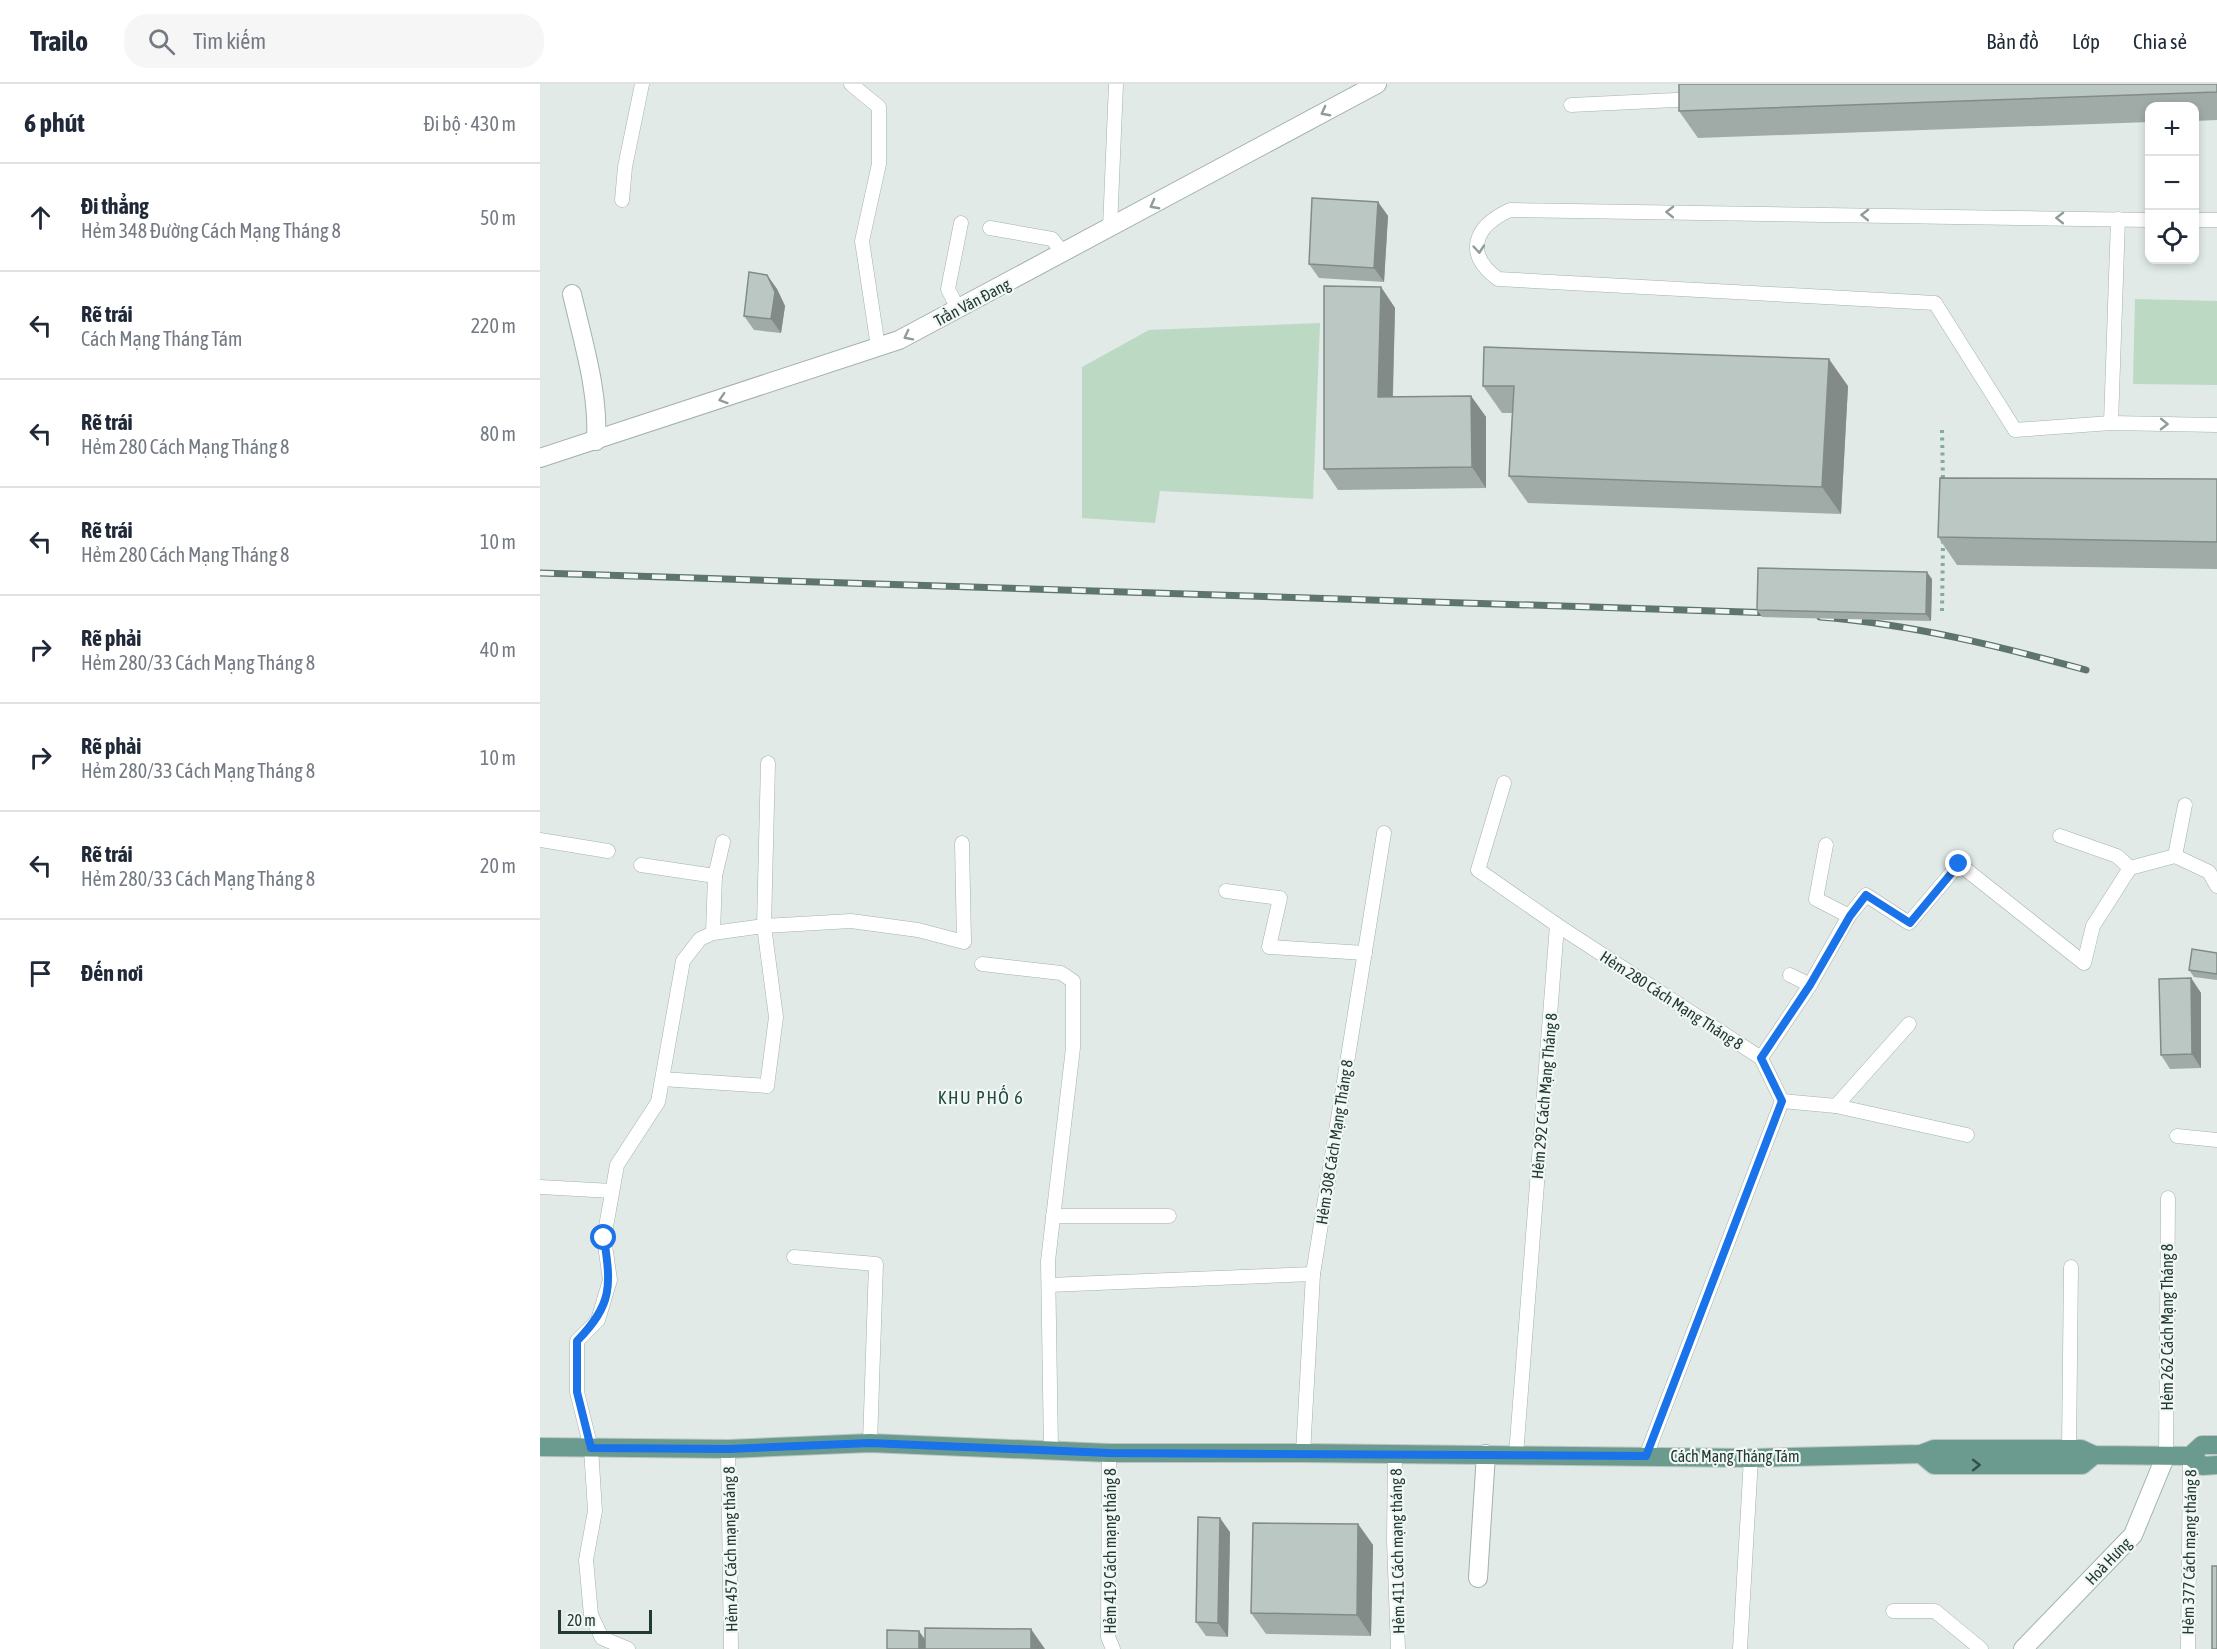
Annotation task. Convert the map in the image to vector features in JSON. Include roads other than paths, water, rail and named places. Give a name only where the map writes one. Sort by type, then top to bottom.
[{"type":"main road","name":"Cách Mạng Tháng Tám","points":[[540,1447],[729,1449],[870,1443],[1109,1453],[1303,1452],[1751,1458],[1922,1454],[1934,1449],[2081,1449],[2094,1455],[2190,1456],[2203,1466],[2217,1465]]},
{"type":"main road","name":"Cách Mạng Tháng Tám","points":[[2190,1456],[2202,1445],[2217,1445]]},
{"type":"main road","name":"Cách Mạng Tháng Tám","points":[[1922,1454],[1934,1465],[2082,1466],[2094,1455]]},
{"type":"street","name":"Trần Văn Ðang","points":[[540,458],[900,340],[1377,84]]},
{"type":"street","points":[[572,294],[591,378],[597,423],[596,441]]},
{"type":"street","points":[[1478,1578],[1486,1454]]},
{"type":"street","name":"Hoà Hưng","points":[[2023,1649],[2133,1534],[2166,1455]]},
{"type":"lane","points":[[622,200],[625,167],[642,84]]},
{"type":"lane","points":[[851,84],[879,107],[879,164],[862,241],[878,347]]},
{"type":"lane","points":[[1110,228],[1116,84]]},
{"type":"lane","points":[[1571,105],[1714,99]]},
{"type":"lane","points":[[2145,220],[1510,210],[1492,218],[1479,232],[1476,250],[1483,268],[1498,279],[1935,303],[2015,430],[2111,423],[2217,425]]},
{"type":"lane","points":[[2111,423],[2118,219]]},
{"type":"lane","points":[[2199,220],[2217,220]]},
{"type":"lane","points":[[958,309],[948,289],[961,223]]},
{"type":"lane","points":[[990,228],[1052,239],[1063,253]]},
{"type":"lane","points":[[662,1079],[767,1086],[776,1017],[764,926],[768,763]]},
{"type":"lane","points":[[1504,783],[1478,870],[1557,925]]},
{"type":"lane","points":[[2175,856],[2185,805]]},
{"type":"lane","name":"Hẻm 308 Cách Mạng Tháng 8","points":[[1303,1452],[1313,1274],[1384,833]]},
{"type":"lane","points":[[2060,836],[2117,856],[2130,868]]},
{"type":"lane","points":[[540,840],[608,851]]},
{"type":"lane","points":[[713,933],[716,876],[723,842]]},
{"type":"lane","points":[[628,1649],[602,1638],[591,1615],[586,1560],[595,1511],[591,1448],[577,1392],[577,1341],[598,1320],[610,1280],[604,1238],[617,1165],[658,1102],[683,961],[700,939],[713,933],[764,926],[851,921],[918,930],[964,942],[962,843]]},
{"type":"lane","points":[[1826,845],[1816,899],[1850,916]]},
{"type":"lane","points":[[1761,1058],[1810,985],[1850,916],[1866,895],[1910,923],[1959,864],[2084,963],[2093,927],[2130,868],[2175,856],[2209,872],[2217,886]]},
{"type":"lane","points":[[641,865],[716,876]]},
{"type":"lane","points":[[1226,891],[1280,898],[1269,947],[1365,953]]},
{"type":"lane","name":"Hẻm 280 Cách Mạng Tháng 8","points":[[1557,925],[1761,1058],[1782,1101]]},
{"type":"lane","name":"Hẻm 292 Cách Mạng Tháng 8","points":[[1516,1455],[1557,925]]},
{"type":"lane","points":[[982,964],[1061,973],[1073,981],[1073,1048],[1048,1251],[1051,1450]]},
{"type":"lane","points":[[1790,975],[1810,985]]},
{"type":"lane","points":[[1836,1106],[1909,1024]]},
{"type":"lane","points":[[1646,1456],[1782,1101],[1836,1106],[1966,1135]]},
{"type":"lane","points":[[2177,1136],[2217,1140]]},
{"type":"lane","points":[[540,1187],[612,1191]]},
{"type":"lane","name":"Hẻm 262 Cách Mạng Tháng 8","points":[[2166,1455],[2168,1198]]},
{"type":"lane","points":[[1053,1216],[1169,1216]]},
{"type":"lane","points":[[794,1257],[876,1264],[870,1443]]},
{"type":"lane","points":[[2069,1449],[2071,1267]]},
{"type":"lane","points":[[1049,1285],[1313,1274]]},
{"type":"lane","name":"Hẻm 457 Cách mạng tháng 8","points":[[729,1449],[731,1649]]},
{"type":"lane","name":"Hẻm 419 Cách mạng tháng 8","points":[[1109,1453],[1108,1637],[1113,1649]]},
{"type":"lane","name":"Hẻm 411 Cách mạng tháng 8","points":[[1395,1454],[1394,1540],[1398,1649]]},
{"type":"lane","name":"Hẻm 377 Cách mạng tháng 8","points":[[2188,1649],[2190,1456]]},
{"type":"lane","points":[[1740,1649],[1751,1458]]},
{"type":"lane","points":[[1893,1611],[1935,1611],[1982,1649]]},
{"type":"railway","points":[[540,573],[1775,613]]},
{"type":"railway","points":[[1820,617],[1854,620],[1954,637],[2086,670]]},
{"type":"district","name":"KHU PHỐ 6","points":[[981,1097]]}]
